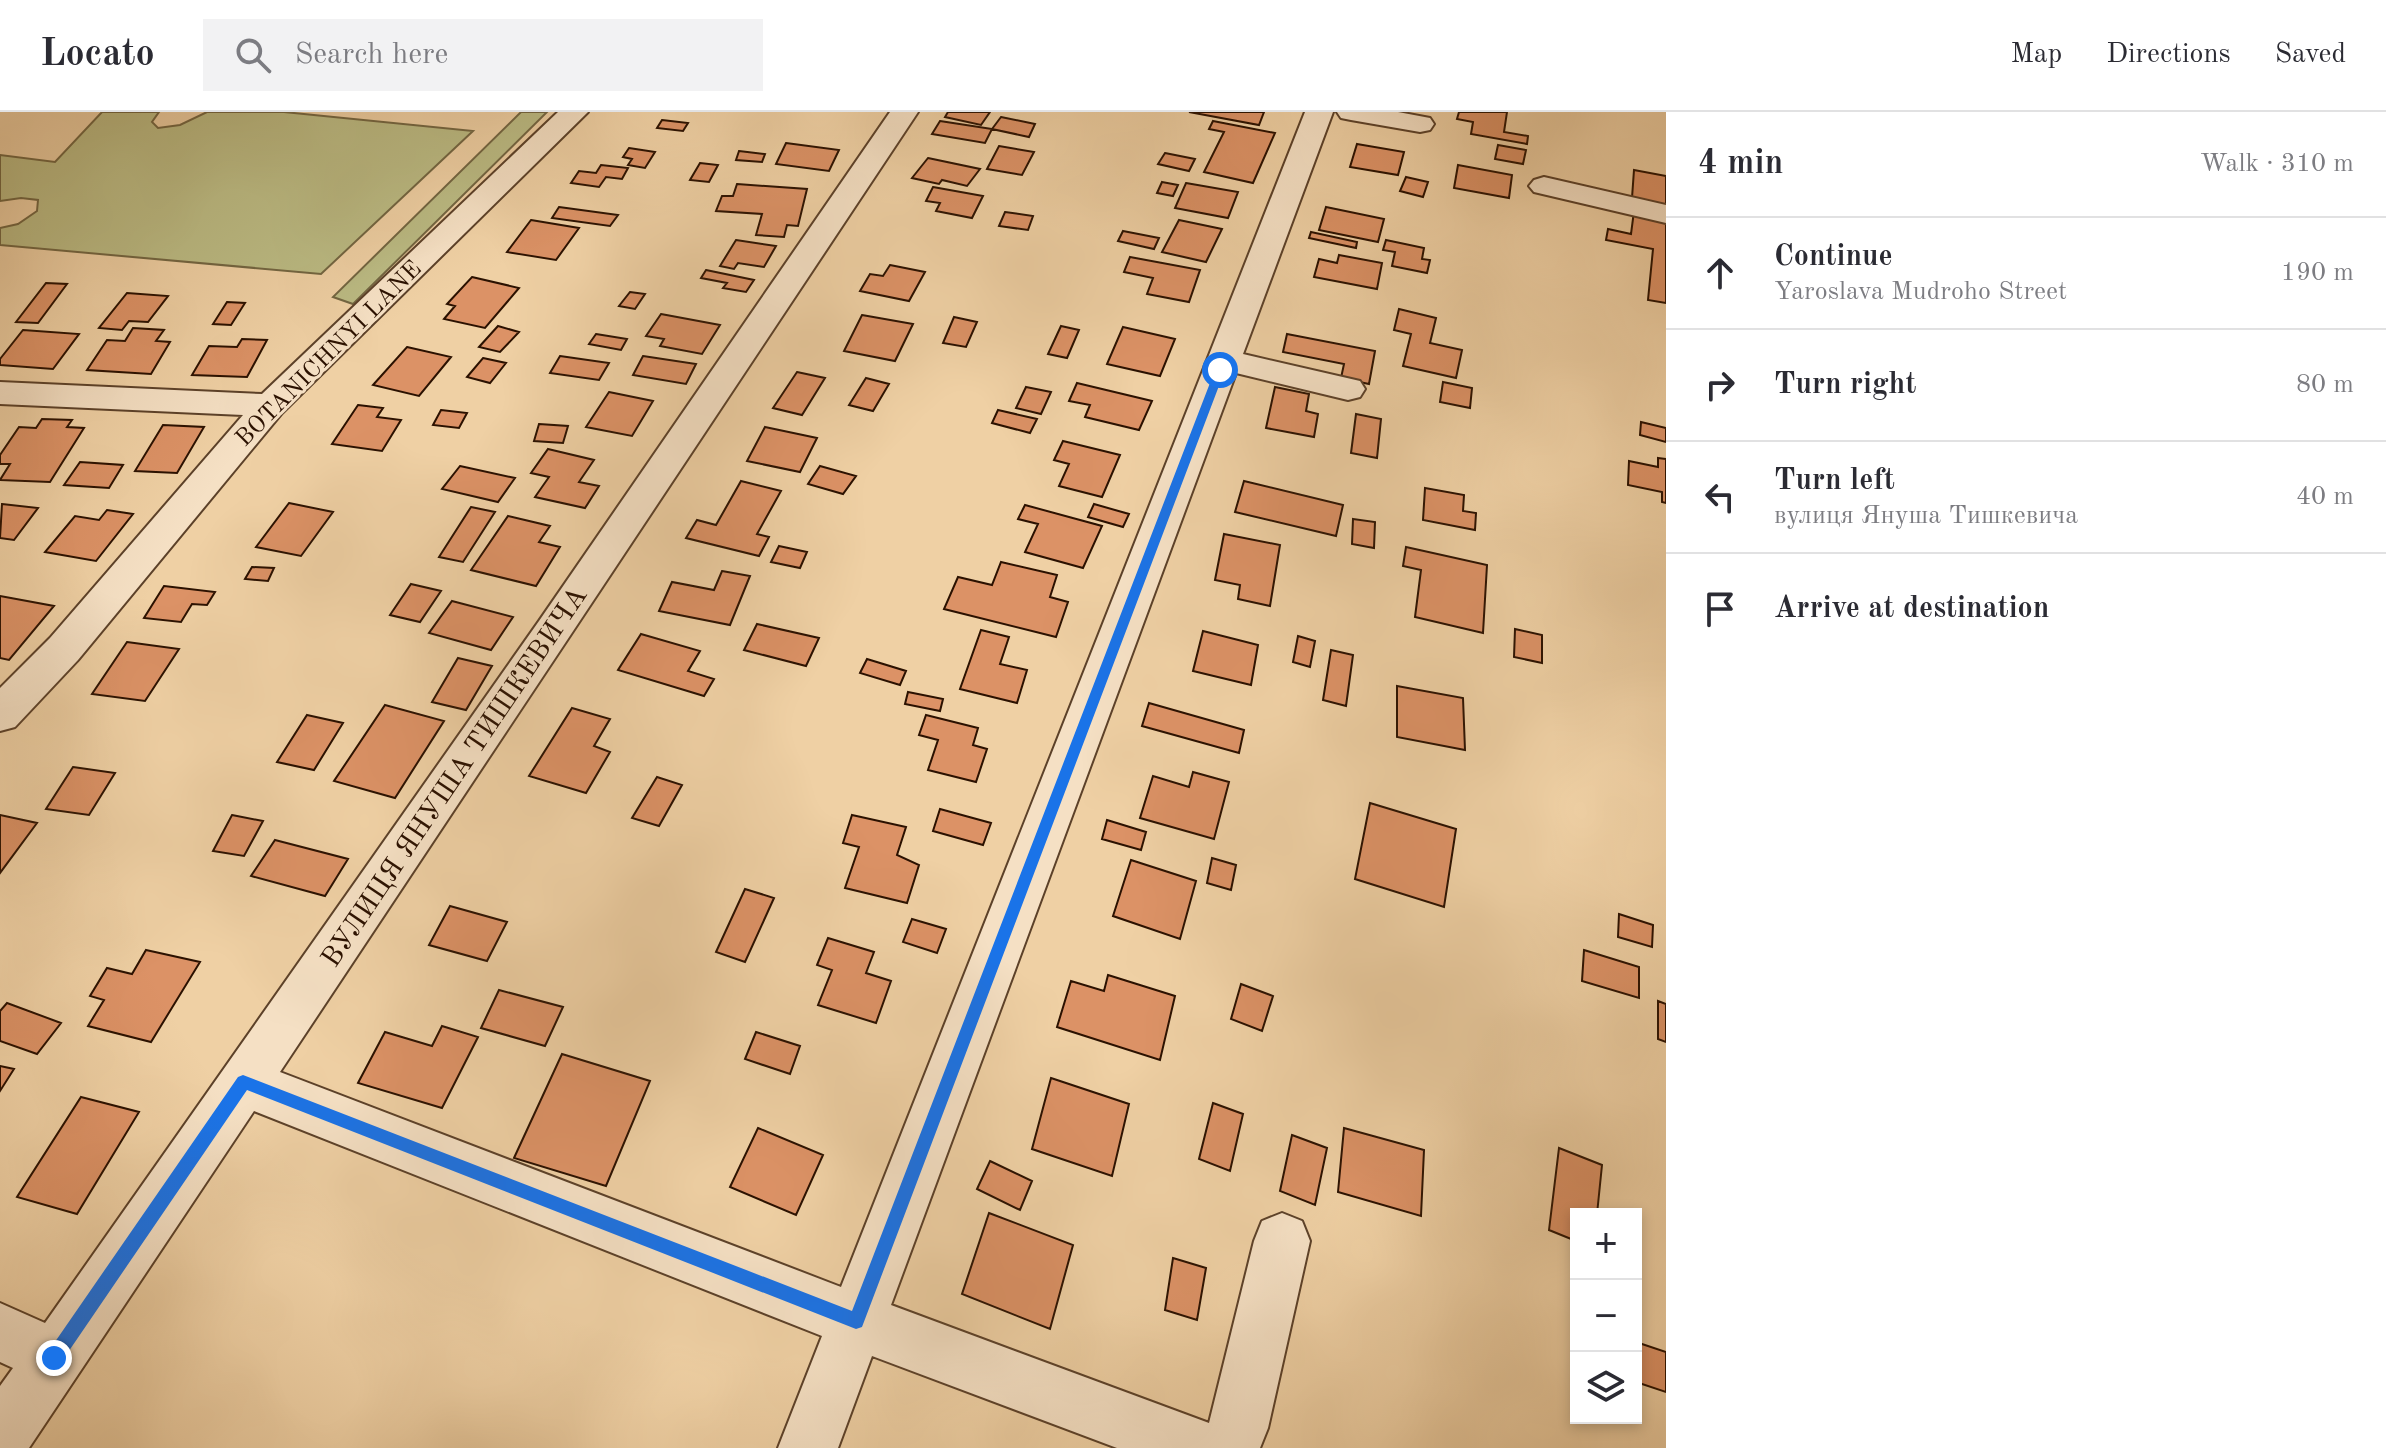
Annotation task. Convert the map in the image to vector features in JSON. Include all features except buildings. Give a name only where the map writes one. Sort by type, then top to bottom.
[{"type":"street","name":"BOTANICHNYI LANE","points":[[0,715],[64,649],[270,405],[574,112]]},
{"type":"street","name":"ВУЛИЦЯ ЯНУША ТИШКЕВИЧА","points":[[0,1438],[904,112]]},
{"type":"street","points":[[808,1448],[1319,112]]},
{"type":"street","points":[[1351,112],[1420,124]]},
{"type":"street","points":[[1544,186],[1666,214]]},
{"type":"street","points":[[1224,360],[1348,389]]},
{"type":"street","points":[[0,393],[270,405]]},
{"type":"street","points":[[243,1082],[856,1321],[1197,1448]]},
{"type":"street","points":[[1230,1448],[1238,1428],[1282,1241]]},
{"type":"street","points":[[0,1332],[54,1358]]},
{"type":"green space","points":[[102,112],[159,112],[152,122],[158,128],[180,125],[207,112],[284,112],[473,131],[321,274],[0,245],[0,228],[18,224],[37,211],[38,200],[21,198],[0,201],[0,155],[55,162]]},
{"type":"green space","points":[[521,112],[547,112],[353,304],[333,297]]},
{"type":"route","points":[[54,1358],[243,1082],[856,1321],[1220,370]]}]
